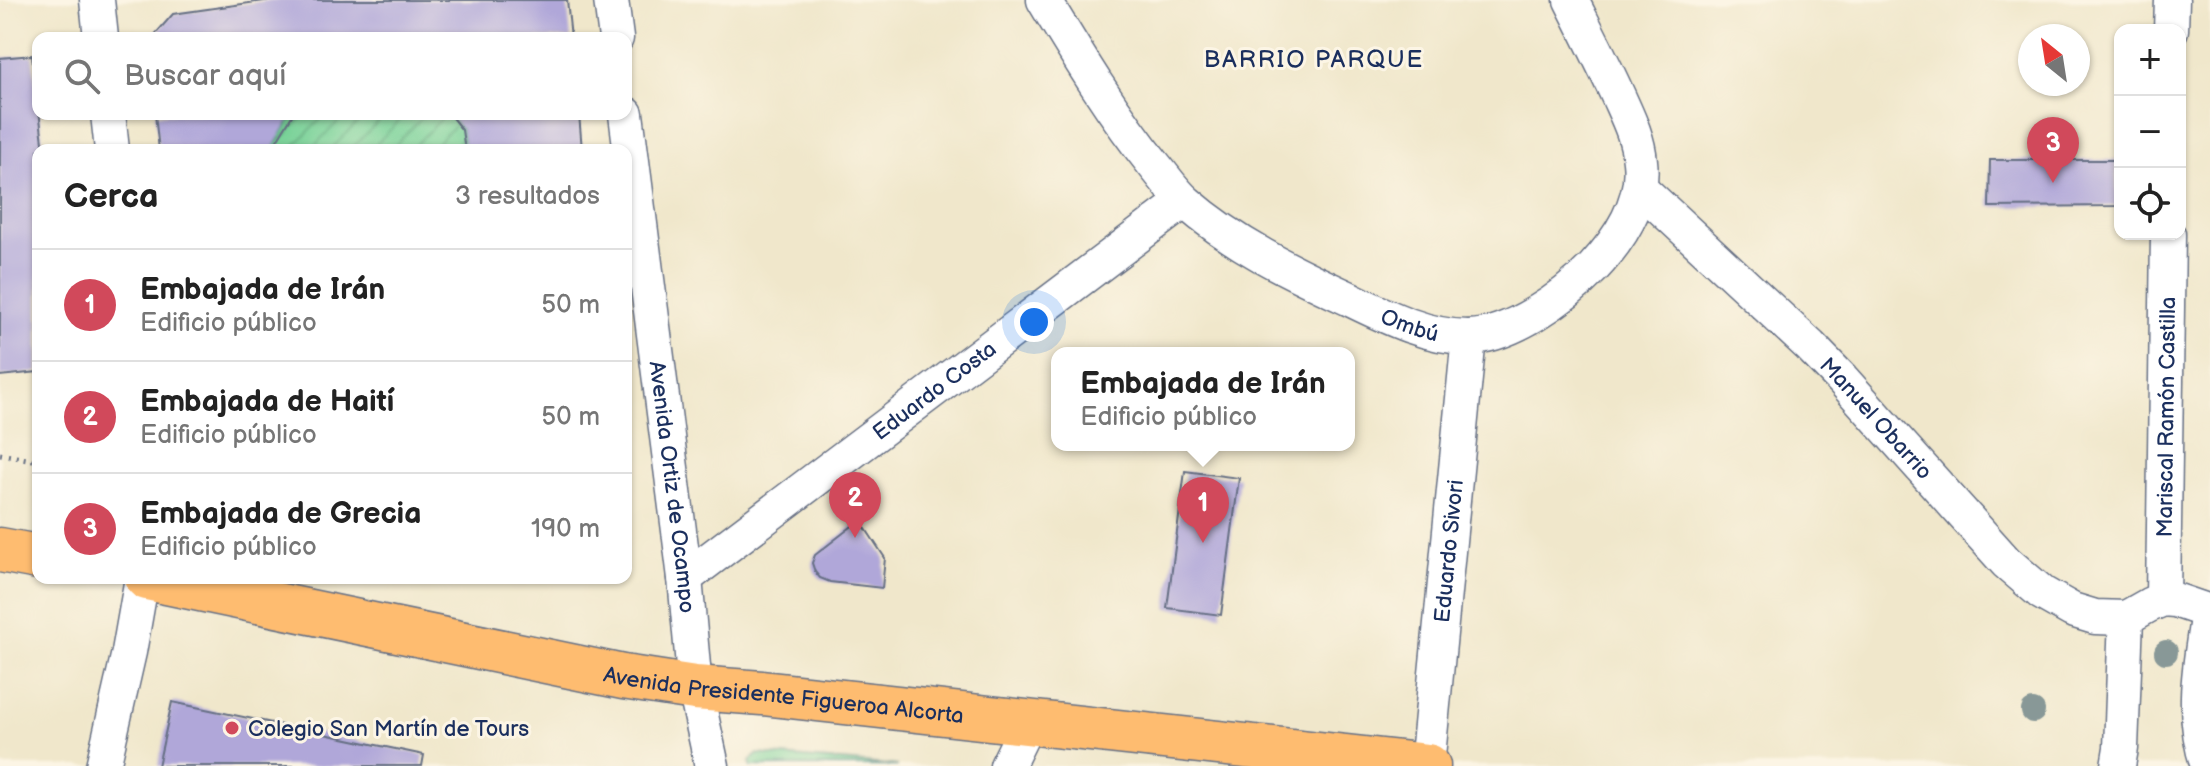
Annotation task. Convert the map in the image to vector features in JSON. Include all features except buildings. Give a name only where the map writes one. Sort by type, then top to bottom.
[{"type":"main road","points":[[0,550],[32,556]]},
{"type":"main road","name":"Avenida Presidente Figueroa Alcorta","points":[[174,584],[623,677],[695,688],[1427,766]]},
{"type":"street","points":[[97,0],[100,32]]},
{"type":"street","points":[[611,0],[615,32]]},
{"type":"street","name":"Ombú","points":[[1044,0],[1126,131],[1184,201],[1234,240],[1296,274],[1394,319],[1442,334],[1469,337],[1486,335],[1524,320],[1566,294],[1608,250],[1629,218],[1640,188],[1640,159],[1633,131],[1605,66],[1571,0]]},
{"type":"street","points":[[2171,24],[2172,0]]},
{"type":"street","points":[[109,120],[111,144]]},
{"type":"street","name":"Avenida Ortiz de Ocampo","points":[[627,120],[630,144]]},
{"type":"street","name":"Avenida Ortiz de Ocampo","points":[[632,161],[685,578],[695,688],[712,766]]},
{"type":"street","name":"Manuel Obarrio","points":[[1640,188],[1810,346],[2006,562],[2029,583],[2072,610],[2095,617],[2126,618]]},
{"type":"street","name":"Eduardo Costa","points":[[685,578],[1184,201]]},
{"type":"street","name":"Mariscal Ramón Castilla","points":[[2163,599],[2168,240]]},
{"type":"street","name":"Eduardo Sivori","points":[[1427,766],[1469,337]]},
{"type":"street","points":[[103,766],[144,584]]},
{"type":"street","points":[[2118,766],[2126,618],[2163,599],[2209,612],[2198,685],[2197,716],[2208,766]]},
{"type":"street","points":[[1007,766],[1028,723]]},
{"type":"path","points":[[0,454],[32,460]]},
{"type":"green space","points":[[290,120],[454,120],[462,130],[464,144],[276,144]]},
{"type":"green space","points":[[758,754],[898,766],[751,766],[750,761]]},
{"type":"place","name":"Embajada de Grecia","points":[[2053,183]]},
{"type":"place","name":"Embajada de Haití","points":[[855,538]]},
{"type":"place","name":"Embajada de Irán","points":[[1203,543]]},
{"type":"place","name":"Colegio San Martín de Tours","points":[[232,728]]},
{"type":"district","name":"BARRIO PARQUE","points":[[1314,59]]}]
